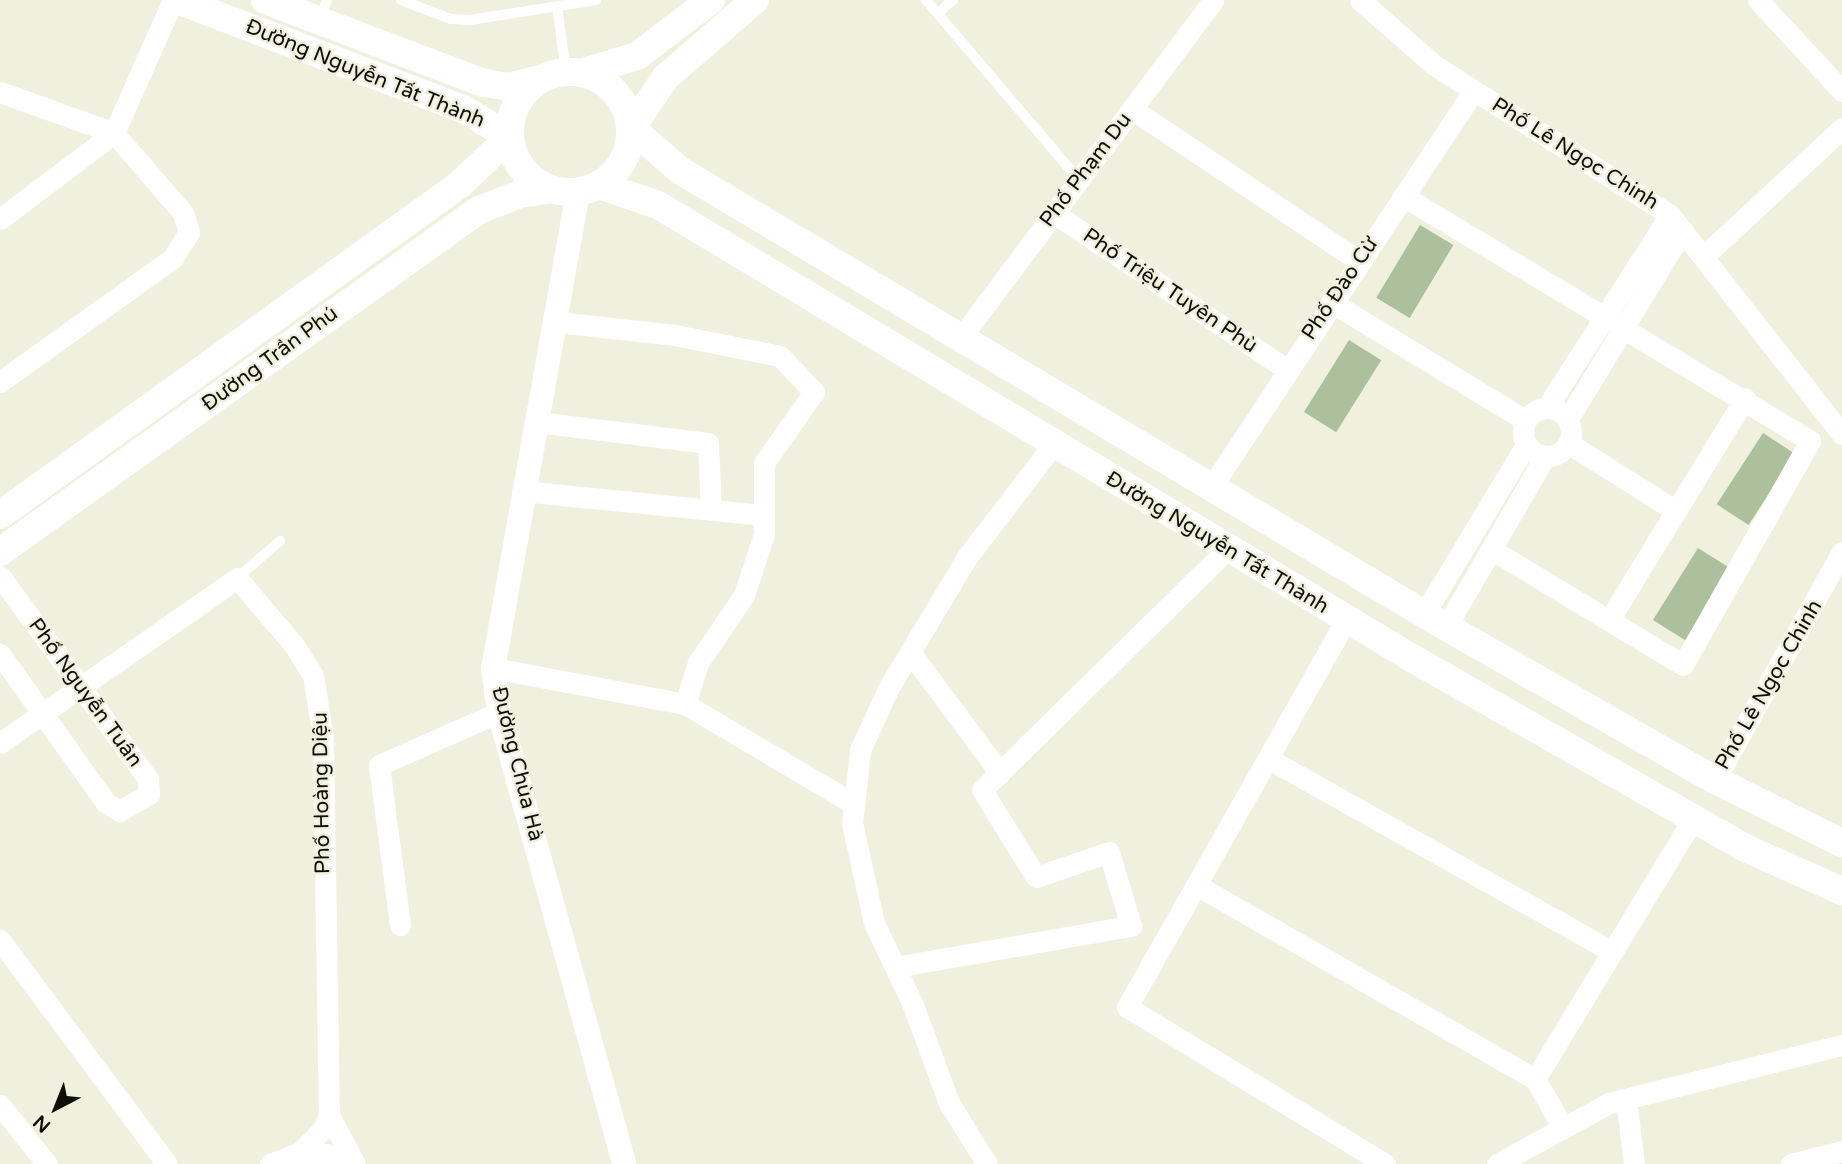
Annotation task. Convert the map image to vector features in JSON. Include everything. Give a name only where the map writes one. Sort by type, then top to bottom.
[{"type":"main road","name":"Đường Nguyễn Tất Thành","points":[[178,0],[463,109],[510,137]]},
{"type":"main road","name":"Đường Nguyễn Tất Thành","points":[[265,0],[323,10],[496,86],[563,74]]},
{"type":"main road","points":[[711,0],[636,56],[563,74],[517,103],[510,137],[523,169],[576,189],[623,161],[631,128],[666,77],[755,0]]},
{"type":"main road","points":[[563,74],[615,92],[631,128]]},
{"type":"main road","name":"Đường Nguyễn Tất Thành","points":[[631,128],[693,180],[1210,489],[1715,780],[1842,843]]},
{"type":"main road","name":"Đường Trần Phú","points":[[0,514],[467,179],[510,137]]},
{"type":"main road","name":"Đường Nguyễn Tất Thành","points":[[576,189],[658,205],[1346,620],[1693,819],[1842,891]]},
{"type":"main road","name":"Đường Trần Phú","points":[[0,552],[479,210],[520,194],[576,189]]},
{"type":"main road","points":[[1412,658],[1435,620]]},
{"type":"street","points":[[0,219],[114,133],[173,0]]},
{"type":"street","name":"Phố Phạm Du","points":[[960,340],[1213,0]]},
{"type":"street","name":"Phố Lê Ngọc Chinh","points":[[1360,0],[1395,35],[1676,222],[1842,434]]},
{"type":"street","points":[[1758,0],[1842,91]]},
{"type":"street","name":"Phố Đào Cừ","points":[[1210,489],[1286,369],[1474,90]]},
{"type":"street","points":[[0,92],[114,133],[183,213],[189,232],[185,244],[0,382]]},
{"type":"street","points":[[1132,109],[1359,261]]},
{"type":"street","points":[[1704,256],[1842,128]]},
{"type":"street","name":"Đường Chùa Hà","points":[[576,189],[557,321],[522,491],[493,668],[499,712],[624,1164]]},
{"type":"street","points":[[1403,196],[1613,324],[1745,398],[1810,441],[1683,664],[1490,549]]},
{"type":"street","name":"Phố Triệu Tuyên Phù","points":[[1055,213],[1286,369]]},
{"type":"street","points":[[1536,450],[1557,454],[1568,443],[1568,419],[1613,324],[1676,222]]},
{"type":"street","points":[[1331,302],[1525,420],[1536,450],[1490,549],[1435,620]]},
{"type":"street","points":[[557,321],[675,335],[780,356],[814,392],[764,463],[764,534],[744,595],[698,663],[685,704]]},
{"type":"street","points":[[1525,420],[1547,407],[1613,324]]},
{"type":"street","points":[[1609,620],[1745,398]]},
{"type":"street","points":[[1547,407],[1568,419]]},
{"type":"street","points":[[537,422],[708,443],[711,510]]},
{"type":"street","points":[[1568,443],[1676,511]]},
{"type":"street","points":[[987,1164],[948,1103],[895,967],[874,923],[852,823],[860,750],[910,652],[967,557],[1053,445]]},
{"type":"street","points":[[1435,620],[1536,450]]},
{"type":"street","points":[[522,491],[764,515]]},
{"type":"street","points":[[895,967],[1131,926],[1108,852],[1036,877],[982,790],[1227,550]]},
{"type":"street","name":"Phố Lê Ngọc Chinh","points":[[1715,780],[1842,552]]},
{"type":"street","name":"Phố Nguyễn Tuân","points":[[0,576],[148,779],[149,794],[138,804],[120,811],[106,803],[40,715],[0,654]]},
{"type":"street","points":[[0,743],[237,578]]},
{"type":"street","name":"Phố Hoàng Diệu","points":[[237,578],[295,645],[313,675],[320,701],[329,1115],[354,1164]]},
{"type":"street","points":[[1346,620],[1198,886],[1127,1007],[1385,1164]]},
{"type":"street","points":[[910,652],[1000,773]]},
{"type":"street","points":[[493,668],[685,704],[854,804]]},
{"type":"street","points":[[400,925],[379,765],[499,712]]},
{"type":"street","points":[[1269,759],[1613,952]]},
{"type":"street","points":[[1535,1079],[1693,819]]},
{"type":"street","points":[[1198,886],[1535,1079],[1562,1126]]},
{"type":"street","points":[[0,940],[167,1164]]},
{"type":"street","points":[[1497,1164],[1562,1126],[1626,1099],[1842,1045]]},
{"type":"street","points":[[1626,1099],[1634,1164]]},
{"type":"street","points":[[0,1105],[47,1164]]},
{"type":"street","points":[[299,1153],[323,1129],[329,1115]]},
{"type":"street","points":[[1791,1164],[1842,1151]]},
{"type":"street","points":[[270,1164],[299,1153],[328,1154],[354,1164]]},
{"type":"lane","points":[[401,0],[452,19],[596,0]]},
{"type":"lane","points":[[926,0],[1079,180]]},
{"type":"lane","points":[[938,13],[953,0]]},
{"type":"lane","points":[[557,7],[563,74]]},
{"type":"lane","points":[[237,578],[280,541]]},
{"type":"building","points":[[1420,225],[1453,245],[1410,318],[1376,298]]},
{"type":"building","points":[[1349,340],[1381,360],[1336,432],[1304,412]]},
{"type":"building","points":[[1763,433],[1795,454],[1749,525],[1717,504]]},
{"type":"building","points":[[1698,548],[1730,568],[1685,640],[1653,620]]}]
